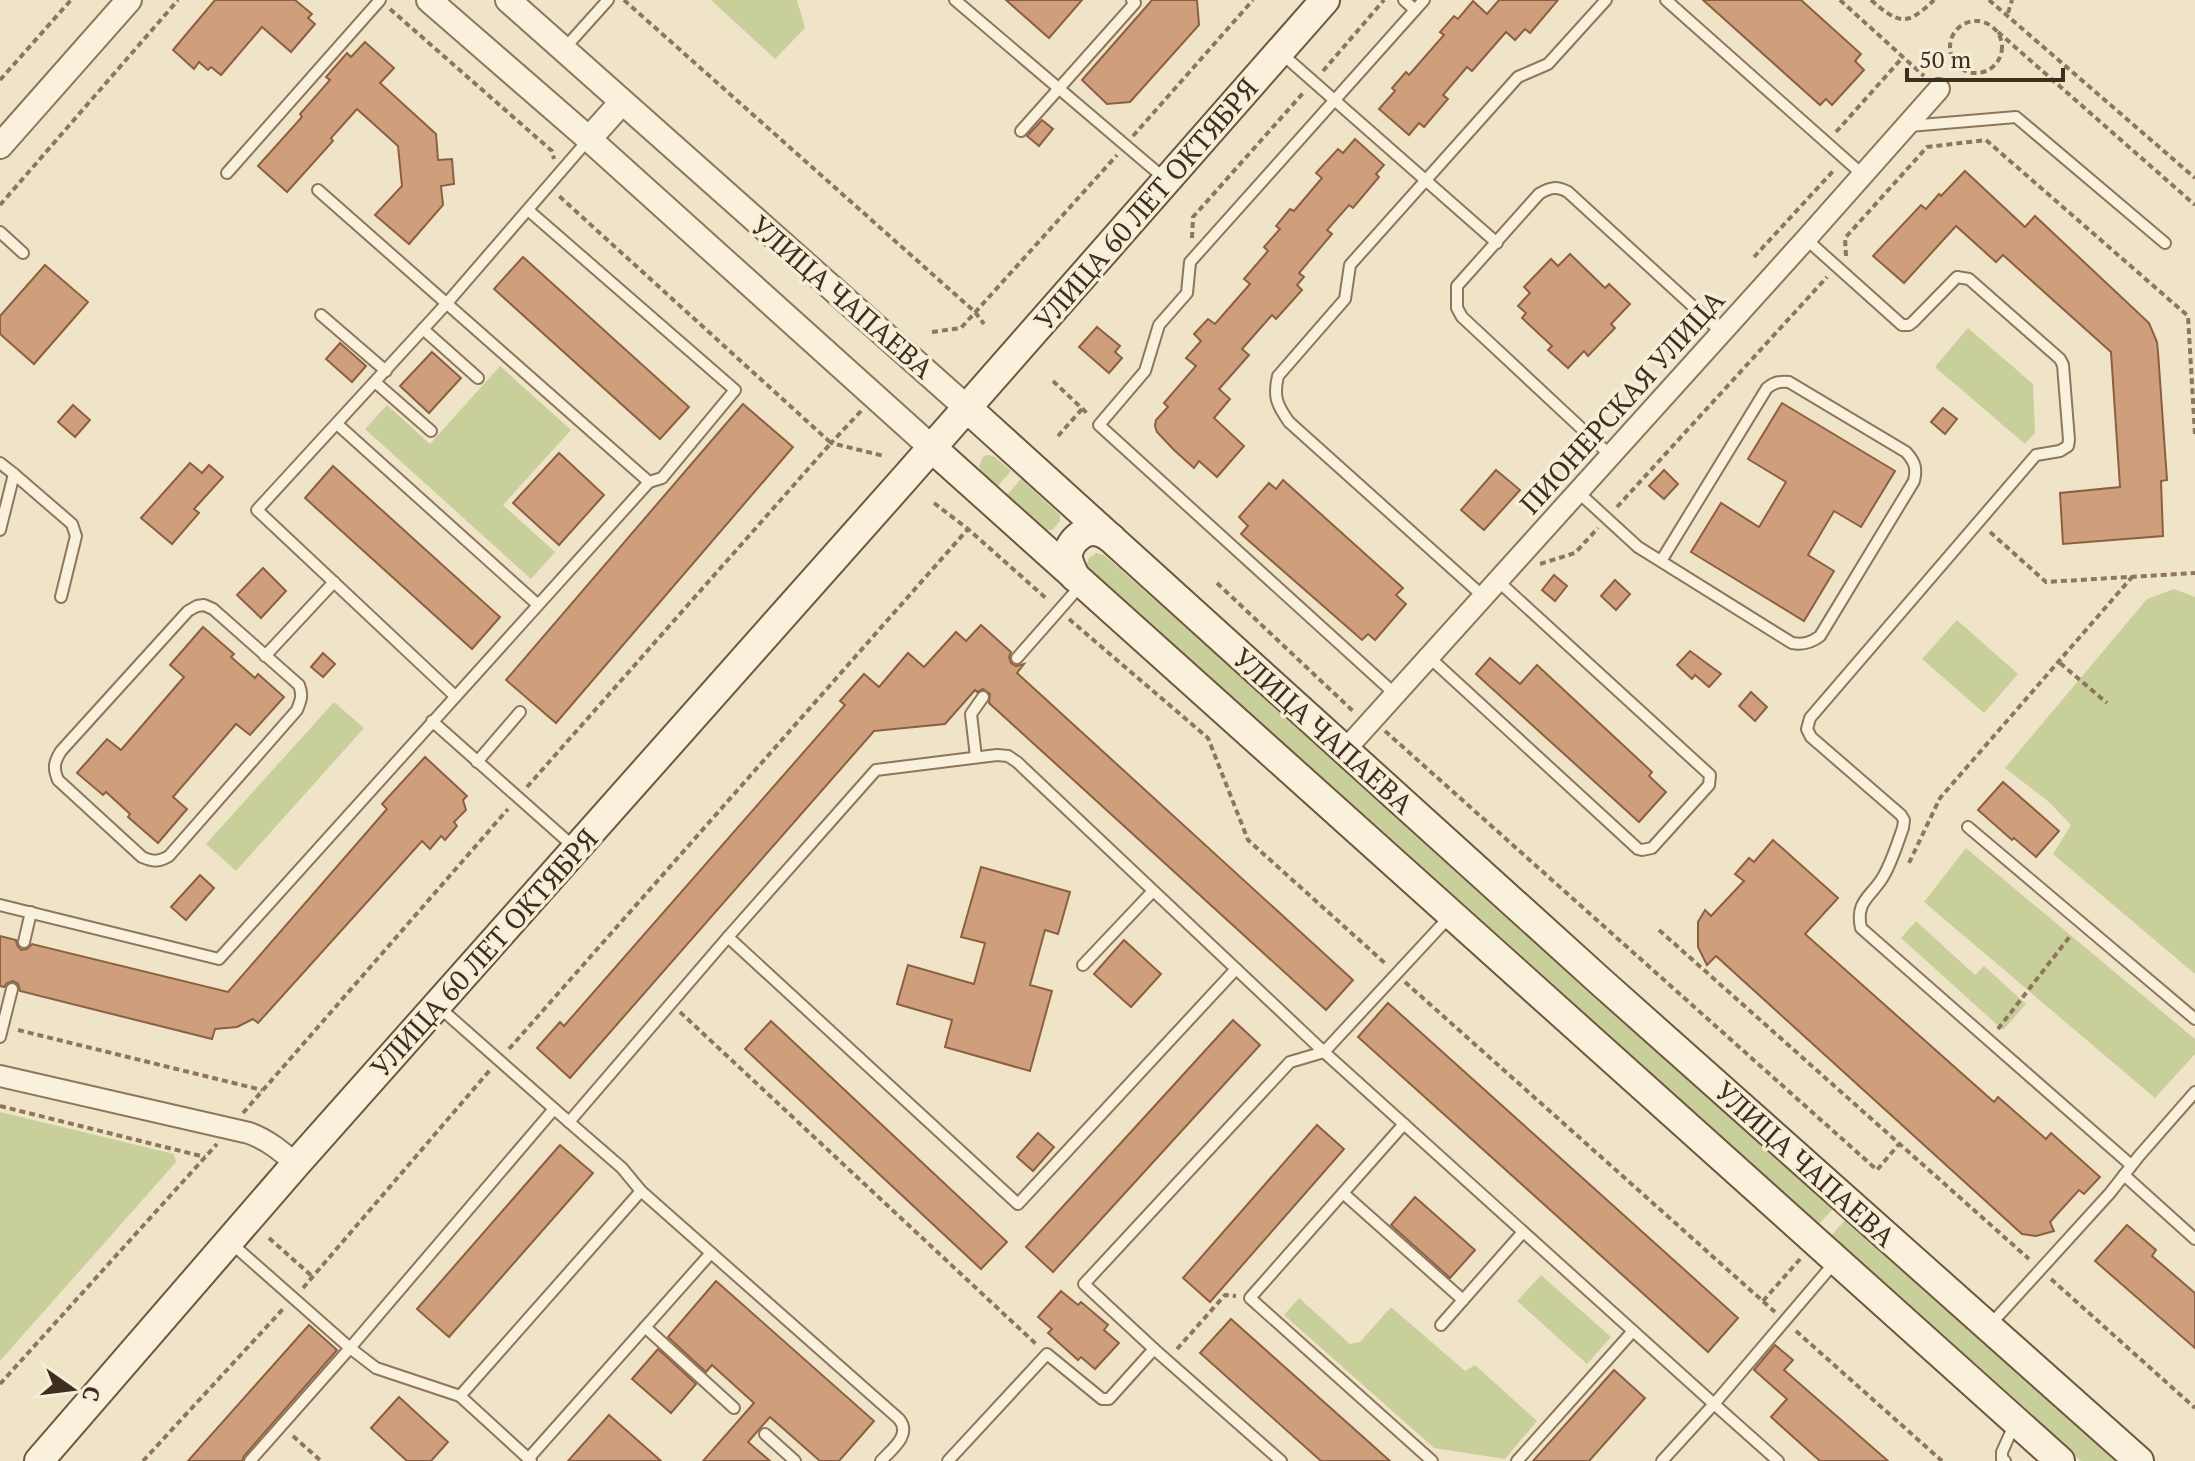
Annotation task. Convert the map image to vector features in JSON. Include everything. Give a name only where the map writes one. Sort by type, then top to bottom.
[{"type":"main road","name":"УЛИЦА 60 ЛЕТ ОКТЯБРЯ","points":[[39,1461],[296,1164],[1325,0]]},
{"type":"main road","name":"УЛИЦА ЧАПАЕВА","points":[[967,408],[2139,1461]]},
{"type":"main road","name":"УЛИЦА ЧАПАЕВА","points":[[932,448],[2060,1461]]},
{"type":"main road","points":[[1079,580],[1068,556],[1074,541],[1092,531],[1111,538]]},
{"type":"street","points":[[0,146],[129,0]]},
{"type":"street","name":"УЛИЦА ЧАПАЕВА","points":[[429,0],[589,139],[932,448]]},
{"type":"street","name":"УЛИЦА ЧАПАЕВА","points":[[508,0],[967,408]]},
{"type":"street","name":"ПИОНЕРСКАЯ УЛИЦА","points":[[1345,750],[1379,727],[1395,694],[1939,89]]},
{"type":"street","points":[[589,139],[622,102]]},
{"type":"street","points":[[0,1076],[231,1128],[263,1139],[296,1164]]},
{"type":"lane","points":[[227,173],[380,0]]},
{"type":"lane","points":[[563,51],[608,0]]},
{"type":"lane","points":[[955,0],[1167,180]]},
{"type":"lane","points":[[1404,0],[1415,10]]},
{"type":"lane","points":[[1395,694],[1099,425],[1145,371],[1159,325],[1187,293],[1190,262],[1424,0]]},
{"type":"lane","points":[[1429,657],[1638,849],[1652,848],[1709,785],[1710,775],[1289,422],[1278,407],[1274,391],[1278,376],[1345,299],[1350,265],[1518,77],[1548,64],[1606,0]]},
{"type":"lane","points":[[1666,0],[1863,175]]},
{"type":"lane","points":[[1021,131],[1135,1]]},
{"type":"lane","points":[[1280,52],[1497,243]]},
{"type":"lane","points":[[1905,126],[2016,117],[2165,243]]},
{"type":"lane","points":[[455,696],[257,510],[447,303],[589,139]]},
{"type":"lane","points":[[1610,455],[1462,317],[1457,308],[1457,286],[1539,194],[1549,188],[1568,192],[1721,332]]},
{"type":"lane","points":[[318,190],[649,482]]},
{"type":"lane","points":[[0,905],[219,959],[649,482],[662,478],[735,390],[528,210]]},
{"type":"lane","points":[[0,232],[23,253]]},
{"type":"lane","points":[[1806,239],[1902,325],[1913,322],[1957,277],[1969,279],[2060,359],[2063,365],[2068,446],[2060,451],[2036,455],[1810,718],[1807,729],[1811,737],[1904,820],[1884,876],[1862,903],[1859,911],[1861,928],[2131,1165]]},
{"type":"lane","points":[[321,315],[386,371]]},
{"type":"lane","points":[[423,329],[478,378]]},
{"type":"lane","points":[[1578,492],[1638,547],[1792,643],[1801,645],[1820,636],[1914,481],[1917,469],[1906,452],[1789,382],[1780,381],[1767,388],[1661,561]]},
{"type":"lane","points":[[375,382],[431,431]]},
{"type":"lane","points":[[337,424],[537,604]]},
{"type":"lane","points":[[0,463],[72,524],[75,530],[61,597]]},
{"type":"lane","points":[[0,530],[14,474]]},
{"type":"lane","points":[[1017,658],[1059,610],[1079,580]]},
{"type":"lane","points":[[265,656],[334,582]]},
{"type":"lane","points":[[204,605],[213,609],[265,656],[299,685],[302,692],[297,710],[169,856],[161,861],[142,857],[58,780],[54,762],[61,751],[188,611],[204,605]]},
{"type":"lane","points":[[976,757],[971,714],[983,697]]},
{"type":"lane","points":[[477,762],[520,712]]},
{"type":"lane","points":[[432,721],[576,849]]},
{"type":"lane","points":[[569,1122],[876,770],[1008,756],[1324,1052],[1778,1461]]},
{"type":"lane","points":[[1968,827],[2195,1019]]},
{"type":"lane","points":[[1083,965],[1153,891]]},
{"type":"lane","points":[[24,942],[31,912]]},
{"type":"lane","points":[[1281,1461],[1084,1284],[1290,1062],[1324,1052],[1451,915]]},
{"type":"lane","points":[[728,937],[1018,1204],[1236,969]]},
{"type":"lane","points":[[1,1032],[12,989]]},
{"type":"lane","points":[[438,1006],[622,1168],[641,1191],[903,1425],[902,1437],[881,1461]]},
{"type":"lane","points":[[1988,1327],[2195,1092]]},
{"type":"lane","points":[[250,1461],[554,1109]]},
{"type":"lane","points":[[1404,1124],[1250,1298],[1432,1461]]},
{"type":"lane","points":[[2124,1175],[2195,1239]]},
{"type":"lane","points":[[460,1396],[641,1191]]},
{"type":"lane","points":[[1343,1193],[1463,1300]]},
{"type":"lane","points":[[1441,1325],[1523,1232]]},
{"type":"lane","points":[[229,1242],[376,1368],[460,1396],[529,1460],[711,1253]]},
{"type":"lane","points":[[1662,1461],[1836,1260]]},
{"type":"lane","points":[[645,1327],[734,1408]]},
{"type":"lane","points":[[1517,1461],[1633,1331]]},
{"type":"lane","points":[[948,1461],[1047,1354],[1102,1399],[1109,1399],[1154,1349]]},
{"type":"lane","points":[[2005,1461],[2002,1452],[2016,1422]]},
{"type":"lane","points":[[765,1434],[795,1461]]},
{"type":"path","points":[[0,80],[71,0]]},
{"type":"path","points":[[0,205],[178,0]]},
{"type":"path","points":[[380,0],[552,151],[556,166],[543,181],[831,443],[884,456]]},
{"type":"path","points":[[624,0],[975,312],[984,324]]},
{"type":"path","points":[[1190,262],[1193,217],[1384,0]]},
{"type":"path","points":[[1840,0],[1939,89]]},
{"type":"path","points":[[1871,0],[1888,13],[1906,20],[1915,17],[1934,0]]},
{"type":"path","points":[[1989,0],[2195,178]]},
{"type":"path","points":[[2008,14],[2012,0]]},
{"type":"path","points":[[1998,32],[2003,45],[2000,59],[1991,69],[1978,73],[1964,71],[1954,62],[1949,49],[1952,35],[1961,25],[1974,20],[1988,23],[2195,205]]},
{"type":"path","points":[[1826,142],[1903,57]]},
{"type":"path","points":[[1540,564],[1575,553],[1607,519],[1848,254],[1845,238],[1927,147],[1986,140],[2188,316],[2195,435]]},
{"type":"path","points":[[1754,257],[1844,158]]},
{"type":"path","points":[[932,332],[961,328],[975,312]]},
{"type":"path","points":[[1053,381],[1082,409],[1058,436]]},
{"type":"path","points":[[0,1384],[231,1128],[863,409]]},
{"type":"path","points":[[934,503],[1208,738],[1248,840],[1942,1461]]},
{"type":"path","points":[[1998,523],[1989,533],[2046,582],[2195,573]]},
{"type":"path","points":[[143,1461],[313,1277],[499,1060],[968,529]]},
{"type":"path","points":[[1907,866],[1940,798],[2132,577]]},
{"type":"path","points":[[1217,583],[1353,711],[1379,727],[1877,1170],[1899,1144]]},
{"type":"path","points":[[2059,662],[2107,703]]},
{"type":"path","points":[[1379,727],[1395,724]]},
{"type":"path","points":[[1989,1040],[2081,922]]},
{"type":"path","points":[[1659,930],[2195,1408]]},
{"type":"path","points":[[670,1004],[1047,1354]]},
{"type":"path","points":[[1,1032],[262,1090]]},
{"type":"path","points":[[0,1106],[205,1157]]},
{"type":"path","points":[[269,1238],[313,1277]]},
{"type":"path","points":[[1763,1301],[1803,1255]]},
{"type":"path","points":[[1167,1360],[1225,1295],[1250,1298]]},
{"type":"path","points":[[282,1425],[321,1461]]},
{"type":"green space","points":[[711,0],[797,0],[805,28],[775,59]]},
{"type":"green space","points":[[1968,328],[2033,384],[2035,433],[2025,444],[1935,367]]},
{"type":"green space","points":[[500,366],[571,430],[503,505],[555,552],[531,579],[365,429],[387,405],[430,444]]},
{"type":"green space","points":[[988,455],[1011,471],[997,487],[982,474],[979,466],[983,457]]},
{"type":"green space","points":[[1021,479],[1060,515],[1060,521],[1052,530],[1047,530],[1007,495]]},
{"type":"green space","points":[[1096,553],[1104,555],[1378,798],[1833,1209],[1818,1225],[1091,572],[1086,566],[1089,558]]},
{"type":"green space","points":[[2174,589],[2195,597],[2195,974],[2053,854],[2071,825],[2049,802],[2005,768],[2147,599]]},
{"type":"green space","points":[[1957,620],[2018,674],[1984,713],[1922,659]]},
{"type":"green space","points":[[334,702],[364,728],[236,871],[206,844]]},
{"type":"green space","points":[[1966,848],[2195,1039],[2195,1054],[2155,1098],[1924,902]]},
{"type":"green space","points":[[1916,921],[1975,975],[1984,966],[2026,1004],[2003,1030],[1901,938]]},
{"type":"green space","points":[[0,1112],[174,1154],[176,1162],[0,1361]]},
{"type":"green space","points":[[1846,1219],[2117,1461],[2081,1461],[1830,1237]]},
{"type":"green space","points":[[1541,1275],[1611,1337],[1587,1364],[1517,1301]]},
{"type":"green space","points":[[1299,1298],[1350,1344],[1360,1342],[1391,1307],[1465,1371],[1475,1365],[1537,1421],[1505,1459],[1434,1448],[1284,1315]]},
{"type":"building","points":[[215,0],[295,0],[312,14],[308,18],[315,24],[291,52],[262,27],[221,75],[199,62],[194,69],[173,50]]},
{"type":"building","points":[[1006,0],[1082,0],[1049,38]]},
{"type":"building","points":[[1152,0],[1197,0],[1199,25],[1130,102],[1107,104],[1082,80]]},
{"type":"building","points":[[1499,0],[1558,0],[1530,33],[1525,29],[1515,40],[1506,32],[1472,71],[1467,67],[1443,95],[1448,99],[1424,127],[1419,123],[1409,135],[1379,109],[1395,91],[1392,88],[1406,72],[1409,75],[1444,35],[1440,32],[1454,16],[1458,19],[1473,1],[1487,14]]},
{"type":"building","points":[[1703,0],[1801,0],[1861,54],[1855,61],[1864,70],[1832,105],[1826,99],[1820,105]]},
{"type":"building","points":[[365,42],[394,68],[380,83],[436,134],[438,160],[452,159],[454,184],[441,186],[443,205],[409,244],[375,215],[402,186],[398,146],[357,109],[287,192],[258,166],[302,117],[300,114],[330,80],[326,77],[347,53],[351,57]]},
{"type":"building","points":[[1042,120],[1053,129],[1039,146],[1027,136]]},
{"type":"building","points":[[1355,139],[1384,165],[1376,174],[1379,177],[1353,208],[1349,205],[1327,230],[1332,234],[1299,273],[1304,277],[1297,285],[1302,290],[1276,319],[1272,315],[1242,349],[1249,355],[1219,389],[1230,399],[1214,418],[1244,446],[1217,477],[1199,461],[1194,468],[1157,432],[1155,426],[1156,420],[1168,407],[1164,403],[1196,366],[1186,358],[1201,341],[1194,334],[1208,319],[1215,324],[1250,284],[1244,279],[1268,251],[1264,247],[1280,229],[1276,226],[1290,209],[1294,211],[1322,178],[1316,173],[1338,149],[1343,153]]},
{"type":"building","points":[[1965,171],[2025,227],[2035,216],[2149,323],[2157,342],[2167,480],[2161,481],[2163,536],[2063,544],[2060,493],[2120,487],[2111,352],[2003,255],[1996,262],[1956,226],[1904,283],[1873,256],[1921,205],[1926,209]]},
{"type":"building","points":[[1570,254],[1605,288],[1609,284],[1630,304],[1611,324],[1615,328],[1588,356],[1584,351],[1568,368],[1548,350],[1552,346],[1522,318],[1526,313],[1518,306],[1530,293],[1524,287],[1551,259],[1558,266]]},
{"type":"building","points":[[523,257],[689,407],[660,439],[494,289]]},
{"type":"building","points":[[45,265],[88,302],[34,364],[0,334],[0,316]]},
{"type":"building","points":[[1097,327],[1120,346],[1115,352],[1122,358],[1109,373],[1079,347]]},
{"type":"building","points":[[340,343],[366,366],[352,382],[326,359]]},
{"type":"building","points":[[432,352],[461,378],[429,413],[400,386]]},
{"type":"building","points":[[1782,403],[1895,471],[1861,527],[1834,511],[1808,555],[1834,571],[1804,621],[1691,552],[1721,503],[1759,527],[1786,482],[1748,459]]},
{"type":"building","points":[[743,404],[793,447],[556,723],[506,680]]},
{"type":"building","points":[[73,405],[90,420],[75,437],[58,422]]},
{"type":"building","points":[[1943,408],[1957,419],[1945,434],[1931,422]]},
{"type":"building","points":[[559,453],[604,495],[559,545],[513,503]]},
{"type":"building","points":[[190,463],[202,473],[209,465],[223,477],[194,509],[199,513],[172,544],[141,518]]},
{"type":"building","points":[[333,466],[500,617],[472,649],[305,498]]},
{"type":"building","points":[[1496,470],[1520,490],[1484,530],[1461,510]]},
{"type":"building","points":[[1664,470],[1678,484],[1664,499],[1649,486]]},
{"type":"building","points":[[1283,480],[1403,588],[1396,595],[1406,604],[1375,640],[1368,634],[1362,640],[1241,534],[1248,526],[1239,517],[1269,483],[1276,489]]},
{"type":"building","points":[[263,568],[286,591],[261,618],[237,595]]},
{"type":"building","points":[[1554,575],[1567,586],[1555,601],[1542,590]]},
{"type":"building","points":[[1615,580],[1630,594],[1616,610],[1601,596]]},
{"type":"building","points":[[981,625],[1011,652],[1011,663],[1016,666],[1024,664],[1017,673],[1353,980],[1326,1010],[989,703],[990,694],[983,689],[975,690],[945,724],[874,731],[570,1078],[537,1048],[560,1022],[564,1026],[845,705],[840,701],[864,674],[879,687],[908,653],[924,667],[956,632],[966,641]]},
{"type":"building","points":[[203,627],[234,654],[231,657],[255,678],[258,674],[284,697],[250,735],[236,724],[173,797],[187,809],[158,843],[128,817],[130,814],[106,792],[103,795],[77,773],[107,739],[121,750],[184,677],[170,665]]},
{"type":"building","points":[[1690,651],[1721,674],[1709,687],[1695,675],[1692,679],[1677,665]]},
{"type":"building","points":[[323,653],[335,664],[323,677],[311,667]]},
{"type":"building","points":[[1490,658],[1520,684],[1537,665],[1652,772],[1649,776],[1666,792],[1639,822],[1476,674]]},
{"type":"building","points":[[1751,692],[1767,707],[1755,721],[1739,706]]},
{"type":"building","points":[[425,757],[467,796],[463,800],[466,810],[454,822],[457,826],[445,840],[441,836],[430,849],[422,841],[258,1023],[253,1019],[237,1027],[215,1029],[212,1039],[20,991],[13,981],[0,986],[0,936],[16,940],[21,950],[32,944],[228,992],[387,809],[382,804]]},
{"type":"building","points":[[2003,782],[2059,831],[2036,857],[1978,810]]},
{"type":"building","points":[[1773,840],[1838,898],[1805,934],[1994,1102],[1998,1097],[2046,1139],[2051,1133],[2100,1177],[2084,1194],[2079,1190],[2050,1222],[2054,1231],[2036,1236],[2022,1234],[1716,956],[1707,965],[1698,947],[1698,922],[1705,910],[1711,916],[1744,881],[1735,874],[1749,858],[1754,862]]},
{"type":"building","points":[[981,867],[1070,892],[1058,934],[1045,930],[1030,985],[1052,991],[1030,1071],[945,1047],[952,1020],[897,1004],[908,965],[974,984],[985,943],[961,937]]},
{"type":"building","points":[[200,875],[214,888],[186,920],[171,907]]},
{"type":"building","points":[[1124,940],[1161,974],[1131,1007],[1094,974]]},
{"type":"building","points":[[1388,1003],[1738,1318],[1708,1352],[1358,1037]]},
{"type":"building","points":[[1233,1020],[1260,1045],[1053,1272],[1026,1247]]},
{"type":"building","points":[[771,1021],[1007,1242],[981,1269],[745,1049]]},
{"type":"building","points":[[1317,1125],[1344,1149],[1210,1302],[1183,1278]]},
{"type":"building","points":[[1038,1133],[1054,1147],[1033,1171],[1017,1157]]},
{"type":"building","points":[[560,1145],[593,1173],[449,1337],[417,1309]]},
{"type":"building","points":[[1415,1197],[1475,1250],[1450,1278],[1391,1225]]},
{"type":"building","points":[[2127,1225],[2156,1250],[2152,1256],[2195,1293],[2195,1348],[2095,1261]]},
{"type":"building","points":[[716,1281],[874,1421],[839,1461],[820,1461],[770,1417],[748,1442],[770,1461],[703,1461],[754,1403],[712,1365],[706,1372],[668,1337]]},
{"type":"building","points":[[1061,1291],[1078,1305],[1081,1302],[1108,1325],[1104,1330],[1119,1343],[1095,1369],[1081,1357],[1078,1360],[1048,1333],[1052,1329],[1038,1317]]},
{"type":"building","points":[[1231,1319],[1390,1461],[1321,1461],[1200,1353]]},
{"type":"building","points":[[309,1325],[337,1350],[242,1461],[188,1461]]},
{"type":"building","points":[[1775,1345],[1793,1360],[1784,1370],[1888,1461],[1820,1461],[1771,1417],[1787,1399],[1754,1370]]},
{"type":"building","points":[[658,1349],[696,1384],[671,1413],[632,1379]]},
{"type":"building","points":[[1614,1370],[1645,1398],[1589,1461],[1533,1461]]},
{"type":"building","points":[[399,1397],[448,1442],[431,1461],[407,1461],[371,1428]]},
{"type":"building","points":[[609,1415],[661,1461],[568,1461]]}]
